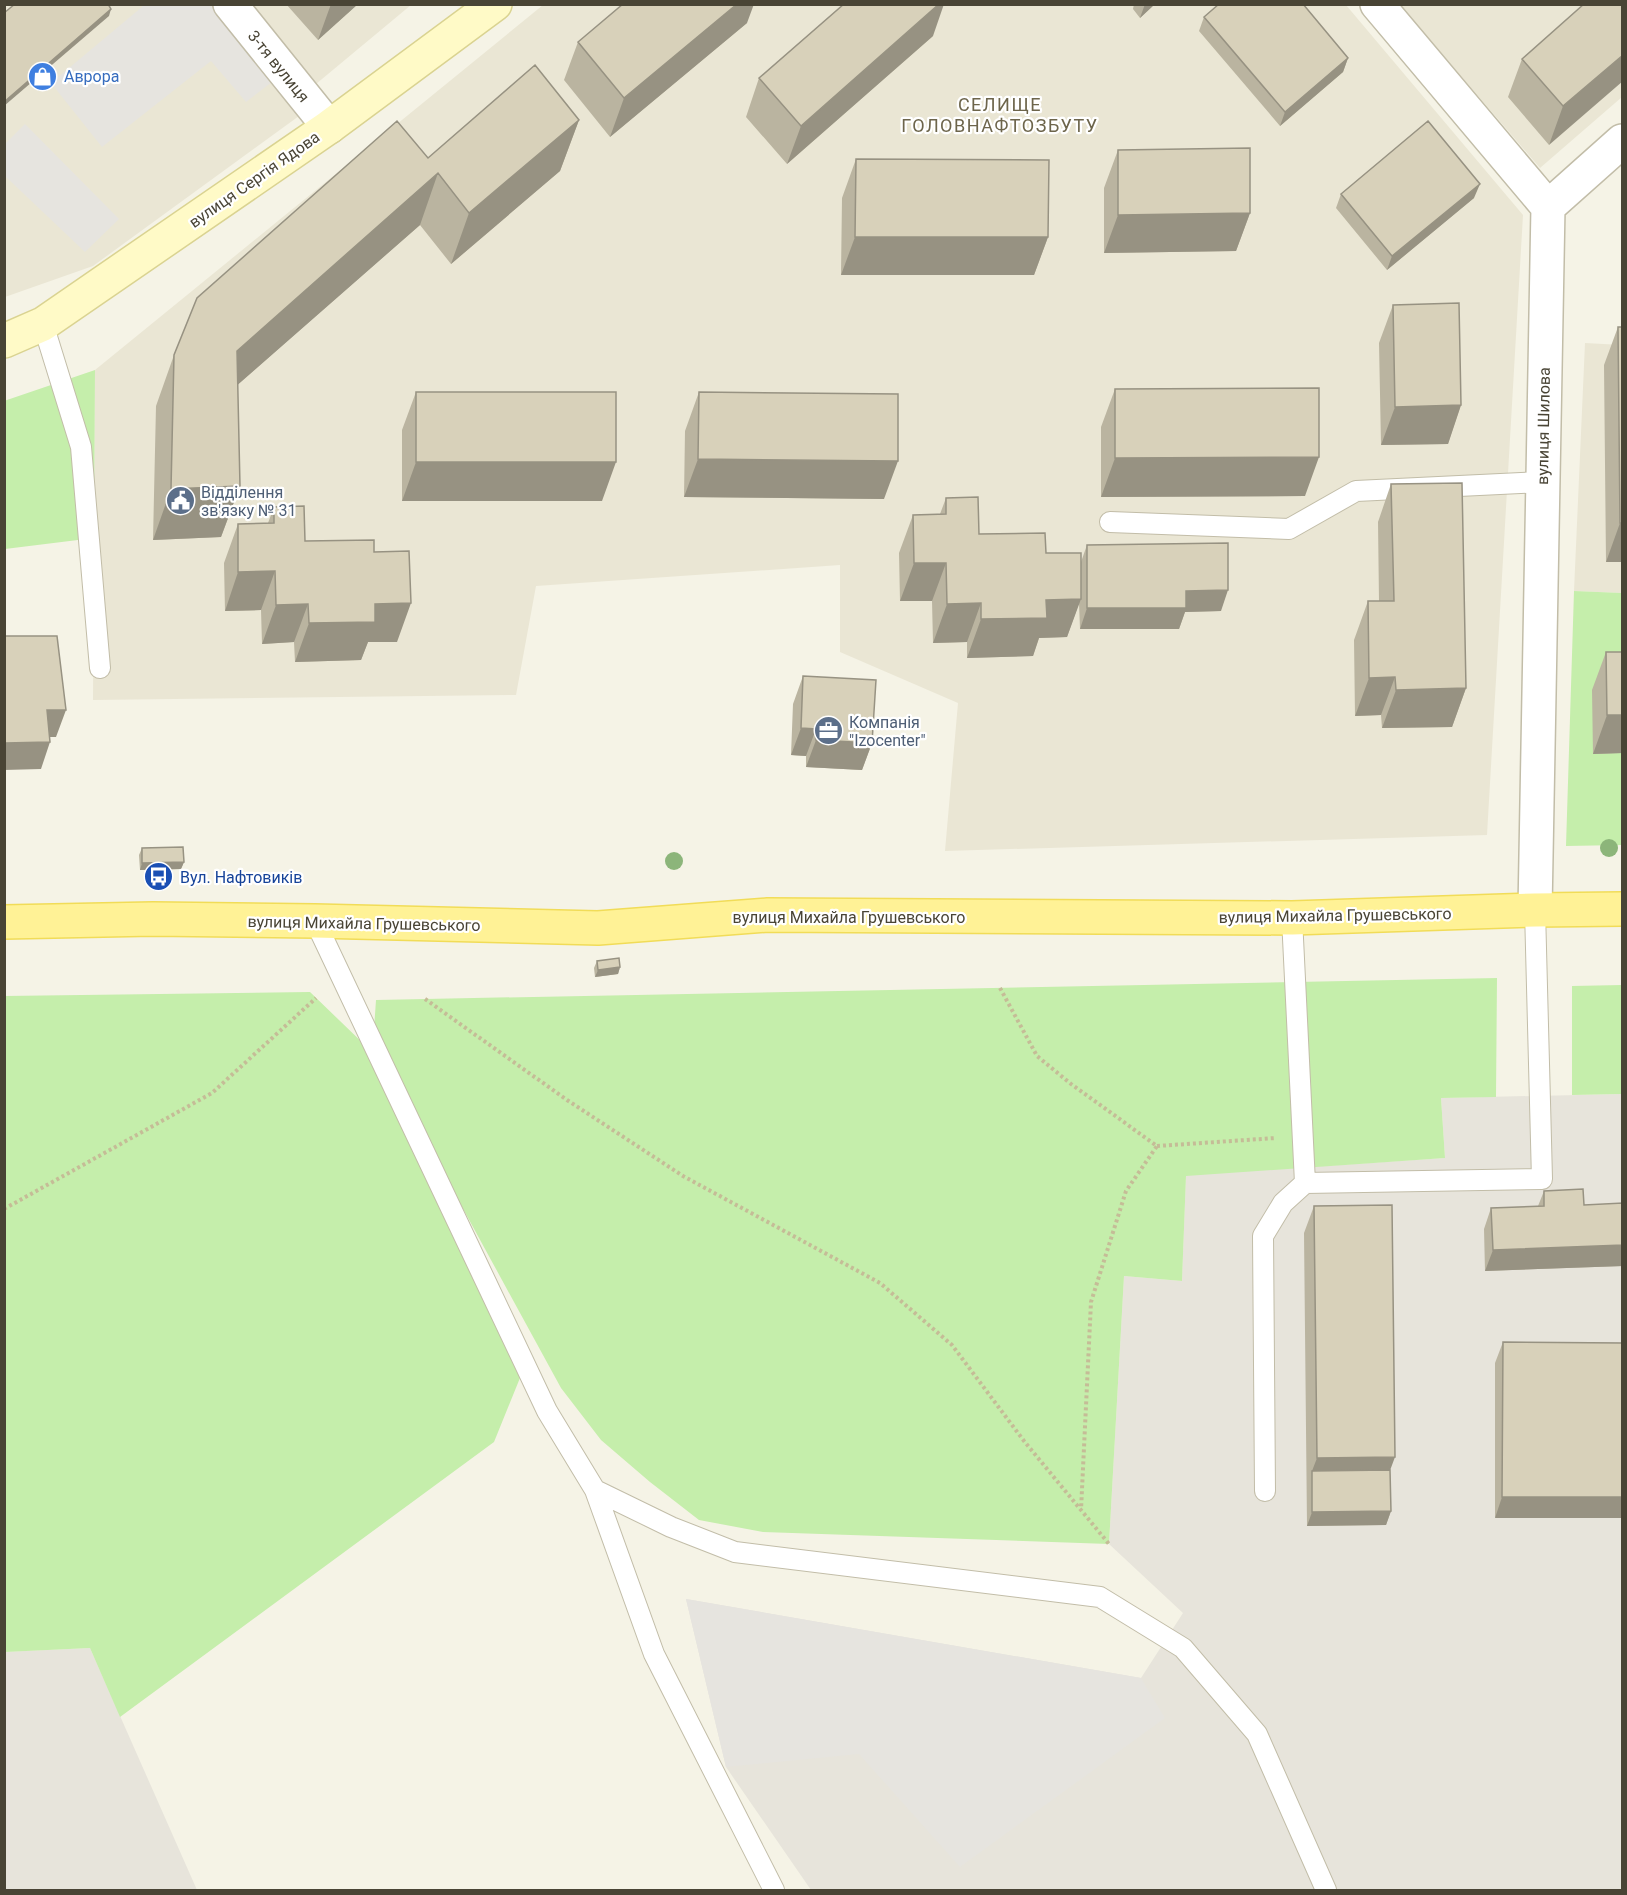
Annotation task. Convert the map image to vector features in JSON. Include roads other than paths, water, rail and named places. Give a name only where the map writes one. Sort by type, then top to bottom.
[{"type":"main road","name":"вулиця Михайла Грушевського","points":[[4,922],[153,919],[598,928],[768,915],[1292,918],[1623,909]]},
{"type":"street","name":"3-тя вулиця","points":[[230,4],[329,127]]},
{"type":"street","name":"вулиця Сергія Ядова","points":[[4,341],[43,324],[329,127],[495,4]]},
{"type":"street","points":[[1377,4],[1548,207],[1623,141]]},
{"type":"street","name":"вулиця Шилова","points":[[1535,910],[1548,207]]},
{"type":"lane","points":[[43,324],[81,447],[100,668]]},
{"type":"lane","points":[[1110,522],[1288,529],[1356,491],[1542,482]]},
{"type":"lane","points":[[1265,1491],[1263,1236],[1283,1203],[1305,1183],[1542,1179],[1535,910]]},
{"type":"lane","points":[[1292,918],[1305,1183]]},
{"type":"lane","points":[[315,921],[547,1411],[595,1490],[654,1654],[774,1890]]},
{"type":"lane","points":[[595,1490],[671,1527],[735,1552],[1100,1597],[1183,1648],[1257,1734],[1326,1890]]},
{"type":"place","name":"Аврора","points":[[43,76]]},
{"type":"place","name":"Відділення зв'язку № 31","points":[[180,501]]},
{"type":"place","name":"Компанія \"Izocenter\"","points":[[828,731]]},
{"type":"place","name":"Вул. Нафтовиків","points":[[159,877]]},
{"type":"district","name":"СЕЛИЩЕ ГОЛОВНАФТОЗБУТУ","points":[[1000,115]]}]
